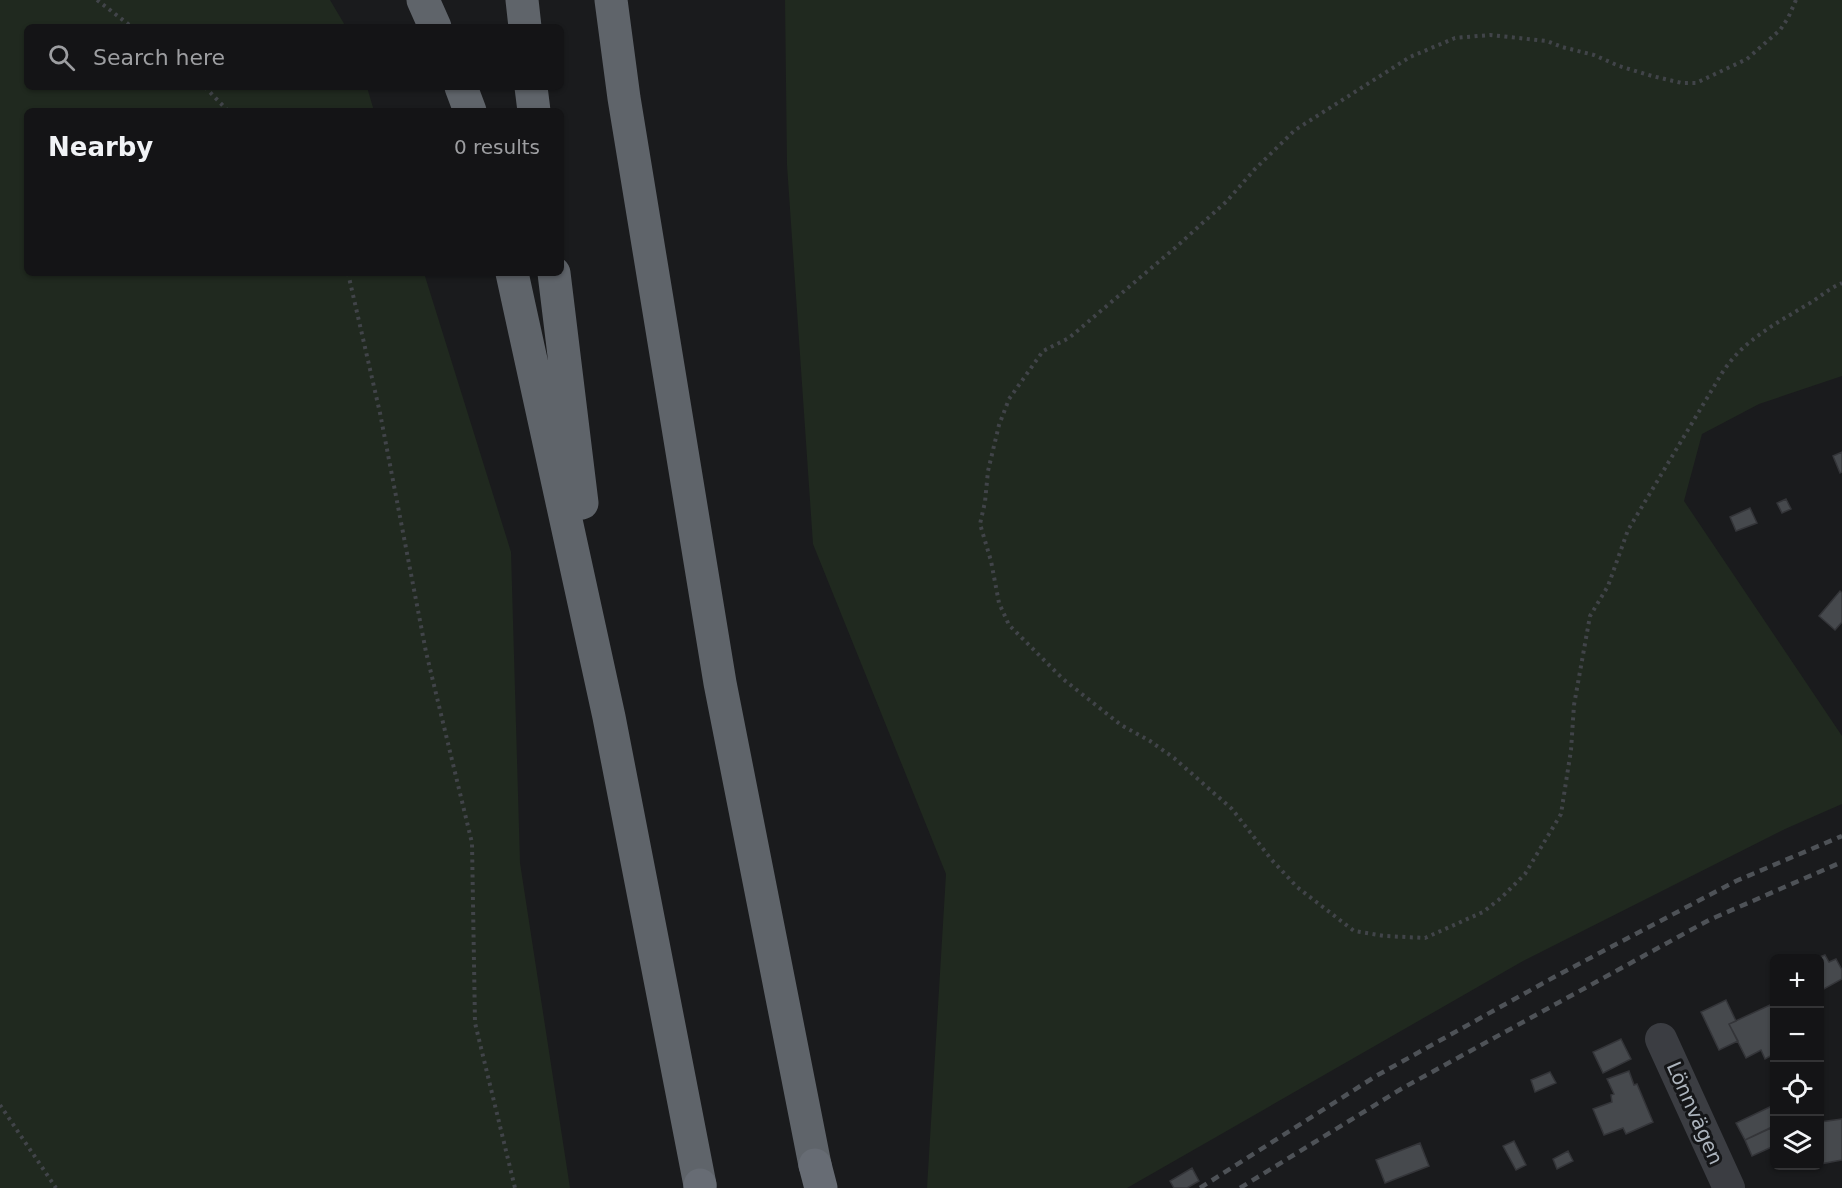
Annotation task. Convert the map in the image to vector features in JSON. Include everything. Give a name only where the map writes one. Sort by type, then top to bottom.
[{"type":"highway","points":[[423,0],[434,24]]},
{"type":"highway","points":[[522,0],[525,24]]},
{"type":"highway","points":[[610,0],[720,683],[818,1176]]},
{"type":"highway","points":[[624,98],[634,0]]},
{"type":"highway","points":[[461,90],[469,108]]},
{"type":"highway","points":[[531,90],[534,108]]},
{"type":"highway","points":[[513,276],[609,717],[700,1186]]},
{"type":"highway","points":[[554,276],[609,717]]},
{"type":"street","name":"Lönnvägen","points":[[1661,1039],[1729,1188]]},
{"type":"path","points":[[97,0],[128,24]]},
{"type":"path","points":[[1796,0],[1780,30],[1747,59],[1696,83],[1682,83],[1652,76],[1547,41],[1490,35],[1455,38],[1410,57],[1295,130],[1254,170],[1227,201],[1176,247],[1069,338],[1043,351],[1009,399],[999,425],[988,471],[980,524],[991,561],[999,603],[1010,625],[1063,679],[1121,725],[1174,758],[1232,809],[1271,859],[1297,886],[1354,931],[1385,936],[1425,938],[1483,912],[1501,898],[1525,873],[1561,814],[1571,750],[1574,705],[1590,616],[1608,586],[1628,530],[1722,373],[1733,356],[1757,337],[1842,283]]},
{"type":"path","points":[[208,90],[225,108]]},
{"type":"path","points":[[349,276],[380,413],[426,652],[472,843],[475,1023],[515,1188]]},
{"type":"path","points":[[0,1105],[56,1188]]},
{"type":"green space","points":[[0,0],[330,0],[344,24],[24,24],[24,90],[368,90],[373,108],[24,108],[24,276],[425,276],[511,552],[520,863],[570,1188],[0,1188]]},
{"type":"green space","points":[[785,0],[1842,0],[1842,376],[1759,404],[1702,434],[1684,501],[1842,736],[1842,804],[1785,829],[1523,961],[1127,1188],[927,1188],[946,874],[813,544],[787,165]]},
{"type":"building","points":[[1842,452],[1842,472],[1840,473],[1833,456]]},
{"type":"building","points":[[1786,499],[1791,509],[1782,513],[1777,503]]},
{"type":"building","points":[[1750,508],[1757,523],[1736,531],[1730,517]]},
{"type":"building","points":[[1840,591],[1842,593],[1842,622],[1835,630],[1819,616]]},
{"type":"building","points":[[1824,955],[1829,962],[1836,959],[1842,970],[1842,979],[1824,989]]},
{"type":"building","points":[[1726,1000],[1736,1021],[1729,1024],[1738,1041],[1719,1050],[1701,1012]]},
{"type":"building","points":[[1770,1005],[1770,1056],[1765,1059],[1761,1050],[1746,1058],[1729,1024]]},
{"type":"building","points":[[1621,1039],[1631,1059],[1603,1073],[1593,1052]]},
{"type":"building","points":[[1629,1071],[1653,1122],[1626,1134],[1623,1128],[1604,1135],[1593,1109],[1612,1102],[1611,1095],[1614,1094],[1607,1079]]},
{"type":"building","points":[[1550,1072],[1556,1083],[1535,1092],[1531,1080]]},
{"type":"building","points":[[1770,1107],[1770,1128],[1745,1140],[1736,1123]]},
{"type":"building","points":[[1842,1119],[1842,1160],[1824,1163],[1824,1121]]},
{"type":"building","points":[[1770,1128],[1770,1148],[1752,1156],[1745,1140]]},
{"type":"building","points":[[1514,1141],[1526,1165],[1516,1170],[1503,1146]]},
{"type":"building","points":[[1420,1143],[1429,1166],[1385,1183],[1376,1160]]},
{"type":"building","points":[[1568,1151],[1573,1161],[1557,1169],[1553,1159]]},
{"type":"building","points":[[1192,1168],[1199,1181],[1187,1188],[1174,1188],[1170,1181]]},
{"type":"railway","points":[[1200,1188],[1376,1076],[1556,976],[1736,881],[1842,836]]},
{"type":"railway","points":[[1240,1188],[1401,1089],[1709,920],[1842,862]]}]
